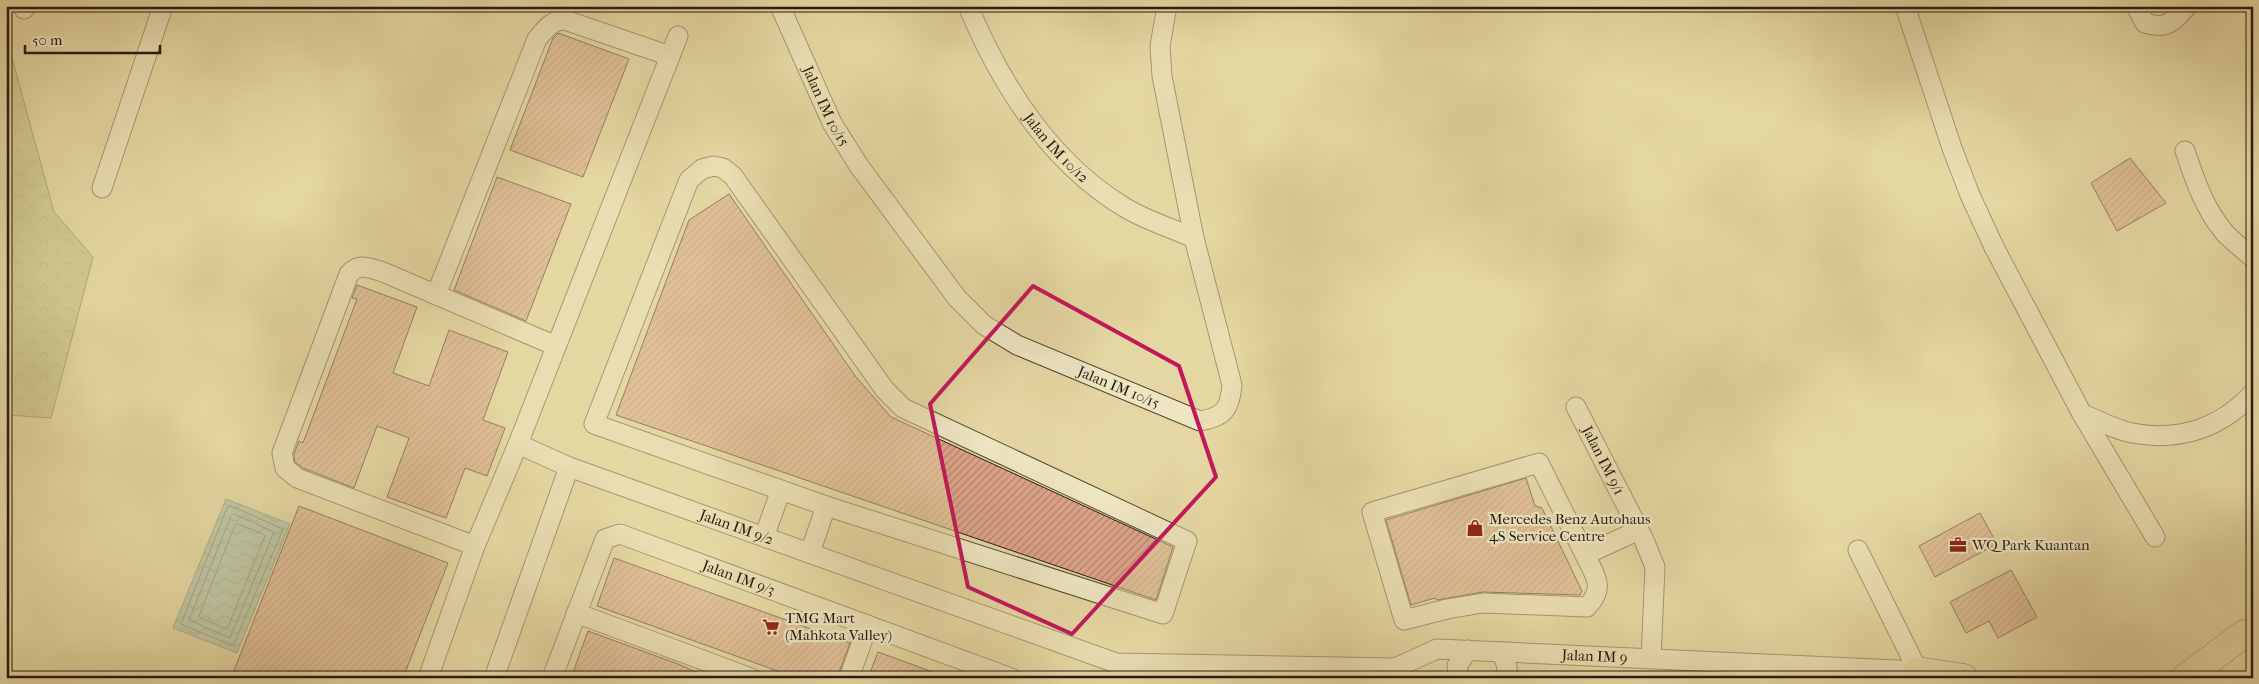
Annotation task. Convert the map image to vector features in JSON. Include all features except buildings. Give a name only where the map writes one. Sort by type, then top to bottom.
[{"type":"highway","points":[[2185,678],[2249,627]]},
{"type":"highway","points":[[2217,678],[2249,627]]},
{"type":"highway","points":[[1918,671],[1964,678]]},
{"type":"street","points":[[102,188],[163,6]]},
{"type":"street","name":"Jalan IM 10/15","points":[[780,6],[832,123],[859,166],[957,298],[984,325],[1017,344],[1200,421],[1212,419],[1223,412],[1230,400],[1232,385],[1194,238],[1162,76],[1160,46],[1167,6]]},
{"type":"street","points":[[1905,6],[1952,148],[1970,195],[1994,247],[2082,414],[2155,537]]},
{"type":"street","points":[[2136,6],[2145,23],[2157,27],[2167,25],[2187,6]]},
{"type":"street","name":"Jalan IM 10/12","points":[[974,10],[1000,72],[1052,148],[1086,181],[1126,208],[1194,238]]},
{"type":"street","points":[[436,295],[537,39],[549,24],[558,20],[565,20],[670,56]]},
{"type":"street","points":[[428,678],[475,546],[518,444],[678,36]]},
{"type":"street","points":[[2185,151],[2200,192],[2210,212],[2225,233],[2253,258]]},
{"type":"street","points":[[713,166],[723,168],[733,176],[885,390],[903,408],[1187,541],[1163,614],[826,506],[594,424],[689,180],[702,169],[713,166]]},
{"type":"street","points":[[475,546],[297,478],[285,468],[282,453],[349,274],[354,268],[362,266],[383,272],[556,346]]},
{"type":"street","points":[[2082,414],[2130,433],[2161,437],[2190,433],[2216,423],[2239,408],[2253,393]]},
{"type":"street","name":"Jalan IM 9/1","points":[[1576,407],[1639,530],[1655,567],[1651,659]]},
{"type":"street","name":"Jalan IM 9/2","points":[[518,444],[569,466],[810,553],[1114,670]]},
{"type":"street","points":[[1539,463],[1585,554],[1599,582],[1596,598],[1587,607],[1483,603],[1404,620],[1372,512],[1539,463]]},
{"type":"street","points":[[494,678],[569,466]]},
{"type":"street","points":[[764,537],[781,490]]},
{"type":"street","points":[[810,553],[826,506]]},
{"type":"street","points":[[1585,554],[1639,530]]},
{"type":"street","name":"Jalan IM 9/3","points":[[552,678],[605,539],[620,534],[1011,678]]},
{"type":"street","points":[[1858,550],[1918,671]]},
{"type":"street","points":[[576,613],[751,678]]},
{"type":"street","points":[[849,678],[868,625]]},
{"type":"street","name":"Jalan IM 9","points":[[1114,670],[1403,673],[1437,649],[1918,671]]},
{"type":"street","points":[[1459,678],[1457,666],[1468,650]]},
{"type":"street","points":[[1502,652],[1507,667],[1507,678]]},
{"type":"highlighted area","points":[[1033,286],[1179,366],[1216,477],[1072,634],[968,587],[930,404]]},
{"type":"green space","points":[[6,36],[54,212],[93,257],[51,418],[6,415]]},
{"type":"water","points":[[226,499],[290,524],[237,653],[173,628]]},
{"type":"place","name":"Mercedes Benz Autohaus 4S Service Centre","points":[[1475,528]]},
{"type":"place","name":"WQ Park Kuantan","points":[[1958,545]]},
{"type":"place","name":"TMG Mart (Mahkota Valley)","points":[[771,627]]}]
